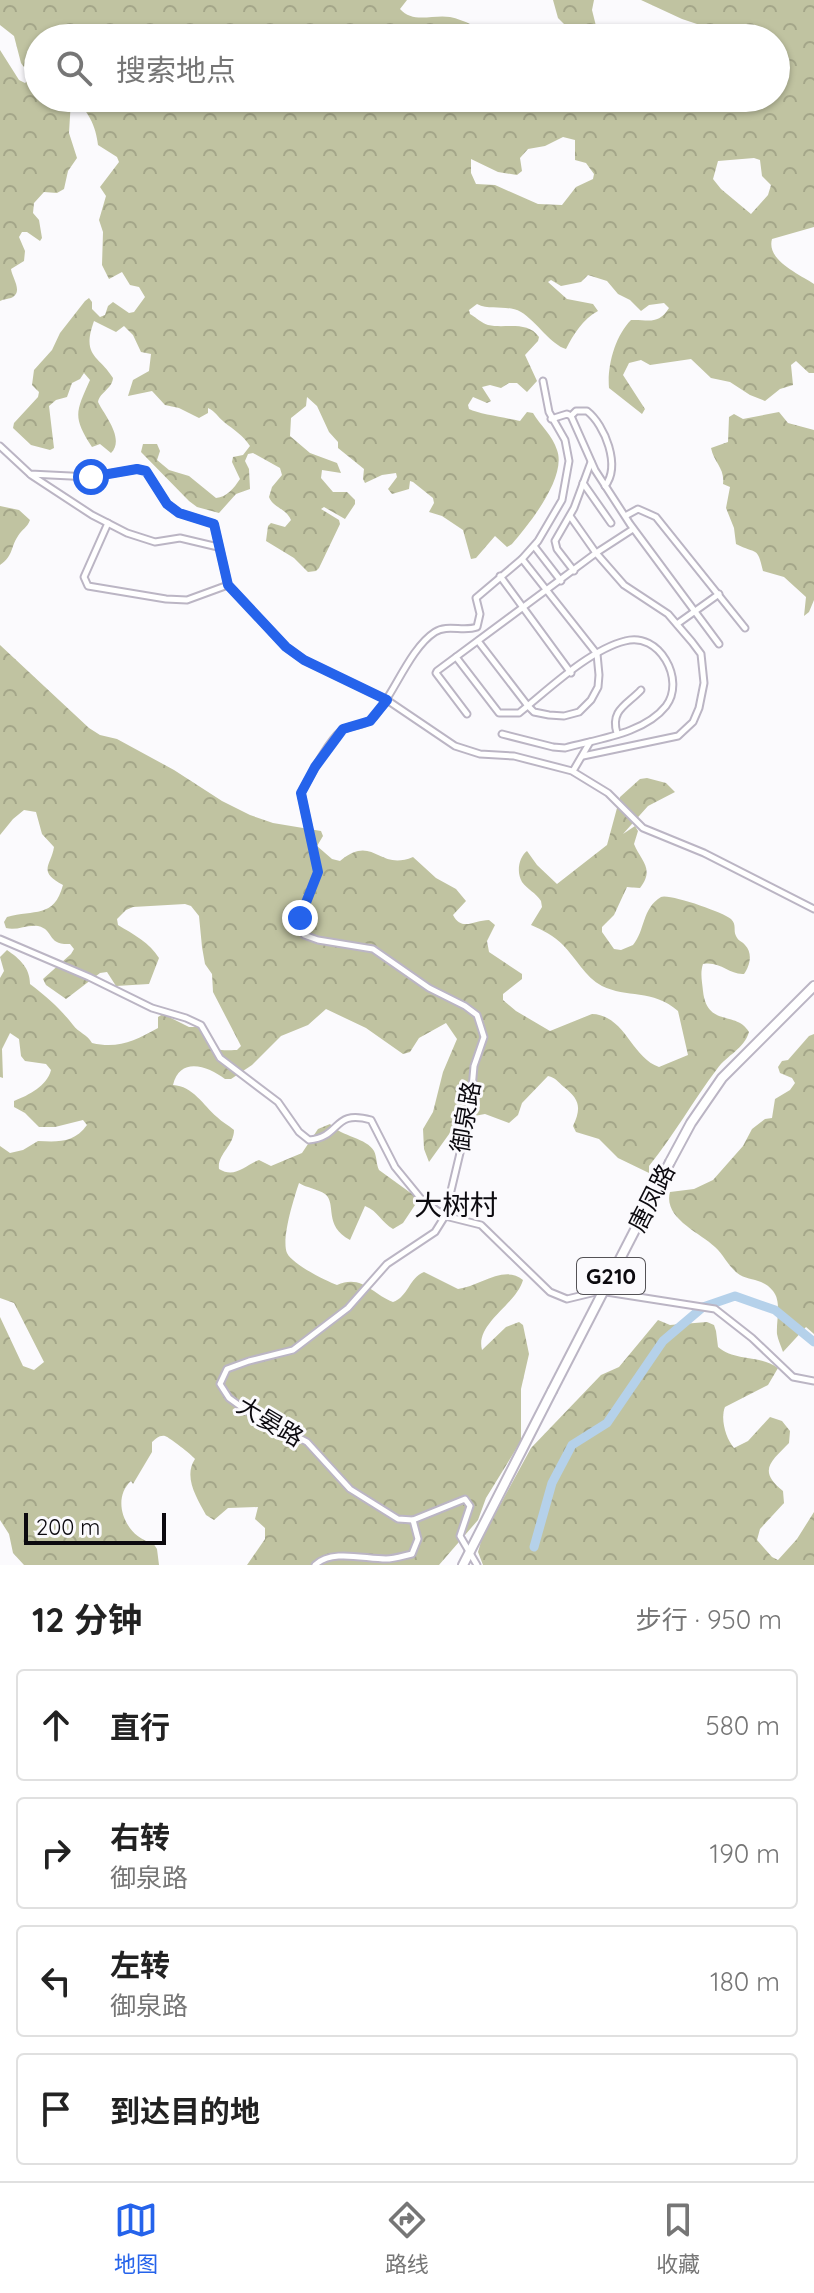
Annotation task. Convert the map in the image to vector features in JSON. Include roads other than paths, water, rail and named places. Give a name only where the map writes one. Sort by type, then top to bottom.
[{"type":"highway","name":"唐凤路","points":[[463,1565],[699,1111],[722,1078],[814,986]]},
{"type":"street","points":[[387,700],[410,660],[432,634],[440,630],[477,627],[480,614],[476,598],[534,546],[562,500],[569,461],[565,440],[551,419],[543,381]]},
{"type":"street","points":[[571,416],[576,411],[587,411],[599,425],[606,442],[612,474],[605,486]]},
{"type":"street","points":[[551,419],[567,414],[571,416]]},
{"type":"street","points":[[571,416],[605,486],[627,515],[633,529],[719,644]]},
{"type":"street","points":[[0,446],[30,474],[127,533],[155,542],[180,538],[218,547]]},
{"type":"street","points":[[574,571],[557,549],[555,541],[570,516],[591,461]]},
{"type":"street","points":[[30,474],[91,477],[137,469],[146,471],[167,504],[179,513],[214,524],[228,585],[286,647],[304,660],[387,700],[455,746],[480,754],[514,756],[572,771],[608,793],[643,828],[704,853],[814,909]]},
{"type":"street","points":[[583,483],[611,523]]},
{"type":"street","points":[[627,515],[638,509],[656,517],[745,628]]},
{"type":"street","points":[[570,516],[624,585],[668,614],[677,624],[701,654],[704,683],[693,722],[684,731],[669,738],[583,756]]},
{"type":"street","points":[[108,523],[84,577],[88,586],[187,600],[228,585]]},
{"type":"street","points":[[467,714],[436,673],[596,553],[633,529]]},
{"type":"street","points":[[534,546],[561,581]]},
{"type":"street","points":[[478,641],[534,712],[564,716],[579,712],[598,687],[597,654],[522,559]]},
{"type":"street","points":[[500,576],[571,673]]},
{"type":"street","points":[[677,624],[719,594]]},
{"type":"street","points":[[456,657],[499,713],[519,713],[597,654],[627,640],[644,641],[658,649],[667,663],[673,686],[667,705],[639,727],[565,748],[502,734]]},
{"type":"street","points":[[617,733],[616,715],[641,690]]},
{"type":"street","name":"御泉路","points":[[387,700],[370,721],[343,729],[315,767],[301,793],[318,872],[300,918],[304,935],[373,949],[429,988],[477,1015],[484,1037],[474,1066],[470,1111],[445,1216]]},
{"type":"street","points":[[572,771],[591,741]]},
{"type":"street","points":[[0,939],[152,1008],[201,1025],[220,1058],[278,1102],[299,1132],[309,1140],[323,1139],[344,1118],[371,1120],[395,1167],[422,1200],[445,1216],[481,1225],[550,1292],[567,1299],[600,1291],[715,1309],[752,1338],[793,1377],[814,1381]]},
{"type":"street","name":"大晏路","points":[[413,1520],[398,1519],[350,1489],[307,1442],[247,1411],[229,1398],[220,1384],[227,1369],[293,1350],[348,1308],[387,1264],[435,1232],[445,1216]]},
{"type":"street","points":[[315,1565],[319,1561],[343,1556],[390,1559],[412,1554],[418,1539],[413,1520],[465,1499],[470,1506],[460,1536],[477,1565]]},
{"type":"waterway","points":[[534,1547],[552,1483],[572,1445],[607,1423],[663,1341],[703,1307],[735,1296],[775,1310],[814,1342]]},
{"type":"district","name":"大树村","points":[[456,1205]]}]
